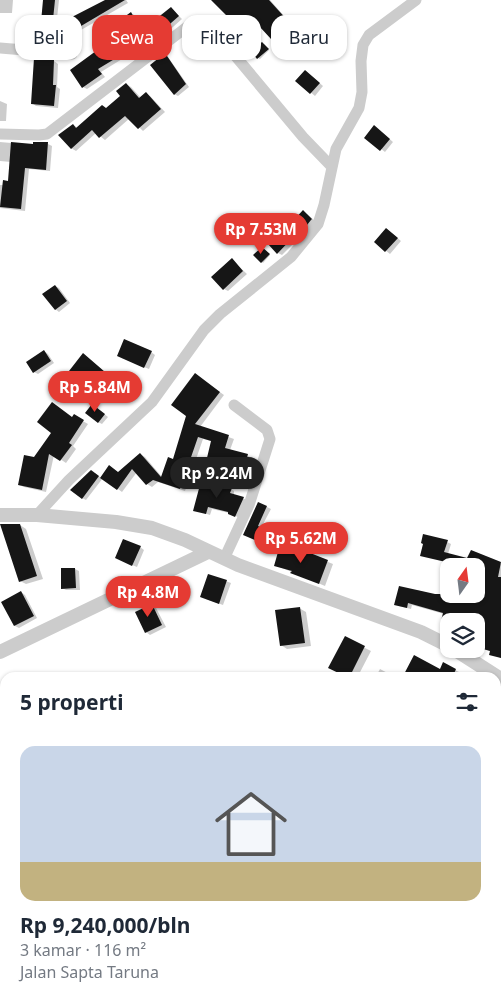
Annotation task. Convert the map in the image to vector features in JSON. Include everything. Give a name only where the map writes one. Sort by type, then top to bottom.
[{"type":"street","points":[[37,515],[69,480],[152,402],[204,330],[226,309],[291,257],[307,239],[318,224],[338,142],[359,108],[362,92],[361,60],[363,45],[369,35],[416,0]]},
{"type":"street","points":[[0,134],[47,134],[192,23],[204,22],[212,28],[303,138],[331,166]]},
{"type":"street","points":[[0,48],[15,49]]},
{"type":"street","points":[[224,559],[249,505],[270,439],[266,430],[234,404]]},
{"type":"street","points":[[0,515],[37,515],[116,522],[152,528],[185,540],[224,559],[421,632],[440,642]]},
{"type":"street","points":[[0,652],[208,552]]},
{"type":"street","points":[[468,658],[490,672]]},
{"type":"building","points":[[43,0],[55,0],[53,15],[42,15]]},
{"type":"building","points":[[105,0],[125,0],[100,15],[92,15],[92,20],[82,25],[82,15],[76,15]]},
{"type":"building","points":[[211,0],[269,0],[283,15],[271,15],[271,39],[261,28],[261,15],[226,15]]},
{"type":"building","points":[[171,7],[179,16],[172,22],[172,15],[161,15]]},
{"type":"building","points":[[261,43],[269,49],[261,56]]},
{"type":"building","points":[[92,54],[92,60],[113,60],[98,69],[102,74],[82,88],[70,70]]},
{"type":"building","points":[[34,60],[54,60],[53,85],[56,85],[54,106],[31,104]]},
{"type":"building","points":[[156,60],[170,60],[186,84],[174,95],[150,65]]},
{"type":"building","points":[[305,70],[320,83],[310,94],[295,81]]},
{"type":"building","points":[[126,83],[139,98],[146,92],[161,109],[138,129],[125,116],[99,138],[92,130],[71,149],[58,135],[73,124],[76,128],[102,105],[106,108],[120,96],[116,91]]},
{"type":"building","points":[[374,125],[390,139],[380,151],[364,138]]},
{"type":"building","points":[[11,142],[33,144],[33,142],[48,142],[46,170],[25,168],[21,209],[0,207],[3,180],[8,181]]},
{"type":"building","points":[[303,210],[312,219],[299,235],[297,233],[277,254],[268,244],[280,232],[281,234]]},
{"type":"building","points":[[386,228],[398,238],[385,252],[374,242]]},
{"type":"building","points":[[262,247],[270,254],[261,263],[253,255]]},
{"type":"building","points":[[232,258],[243,271],[223,290],[211,277]]},
{"type":"building","points":[[55,285],[67,301],[55,310],[42,294]]},
{"type":"building","points":[[124,339],[152,351],[144,368],[117,356]]},
{"type":"building","points":[[44,350],[51,361],[33,373],[26,362]]},
{"type":"building","points":[[83,353],[105,372],[91,389],[69,371]]},
{"type":"building","points":[[195,373],[220,392],[195,424],[229,435],[225,448],[248,454],[243,472],[206,462],[211,441],[198,437],[180,489],[153,480],[146,485],[132,469],[117,490],[100,478],[109,465],[118,472],[140,453],[161,477],[168,457],[173,459],[186,416],[171,405]]},
{"type":"building","points":[[52,402],[72,417],[74,414],[84,420],[69,443],[72,445],[60,461],[49,454],[42,490],[18,485],[24,455],[34,457],[51,433],[37,422]]},
{"type":"building","points":[[92,404],[105,414],[98,423],[85,413]]},
{"type":"building","points":[[91,470],[99,476],[82,499],[70,490]]},
{"type":"building","points":[[201,481],[232,488],[230,493],[244,497],[235,517],[228,514],[228,512],[208,507],[206,514],[193,511]]},
{"type":"building","points":[[258,502],[267,506],[258,526],[262,528],[257,541],[243,535]]},
{"type":"building","points":[[0,524],[20,524],[37,576],[19,582]]},
{"type":"building","points":[[423,534],[448,540],[444,552],[467,558],[440,558],[440,561],[420,556],[423,544],[421,543]]},
{"type":"building","points":[[123,539],[141,546],[132,566],[115,558]]},
{"type":"building","points":[[280,545],[299,551],[300,549],[328,560],[319,584],[290,573],[292,571],[274,566]]},
{"type":"building","points":[[471,550],[501,562],[498,577],[501,577],[501,658],[489,655],[490,651],[485,650],[485,613],[443,613],[408,603],[407,608],[394,605],[399,586],[440,594],[440,603],[485,603],[485,558],[467,558]]},
{"type":"building","points":[[61,568],[75,568],[76,588],[61,589]]},
{"type":"building","points":[[208,574],[227,580],[219,604],[200,597]]},
{"type":"building","points":[[21,591],[34,616],[14,626],[1,602]]},
{"type":"building","points":[[152,604],[162,625],[145,633],[135,612]]},
{"type":"building","points":[[300,607],[305,643],[280,646],[275,610]]},
{"type":"building","points":[[345,636],[365,646],[352,672],[336,672],[328,668]]},
{"type":"building","points":[[414,655],[440,669],[443,662],[456,669],[455,672],[405,672]]}]
